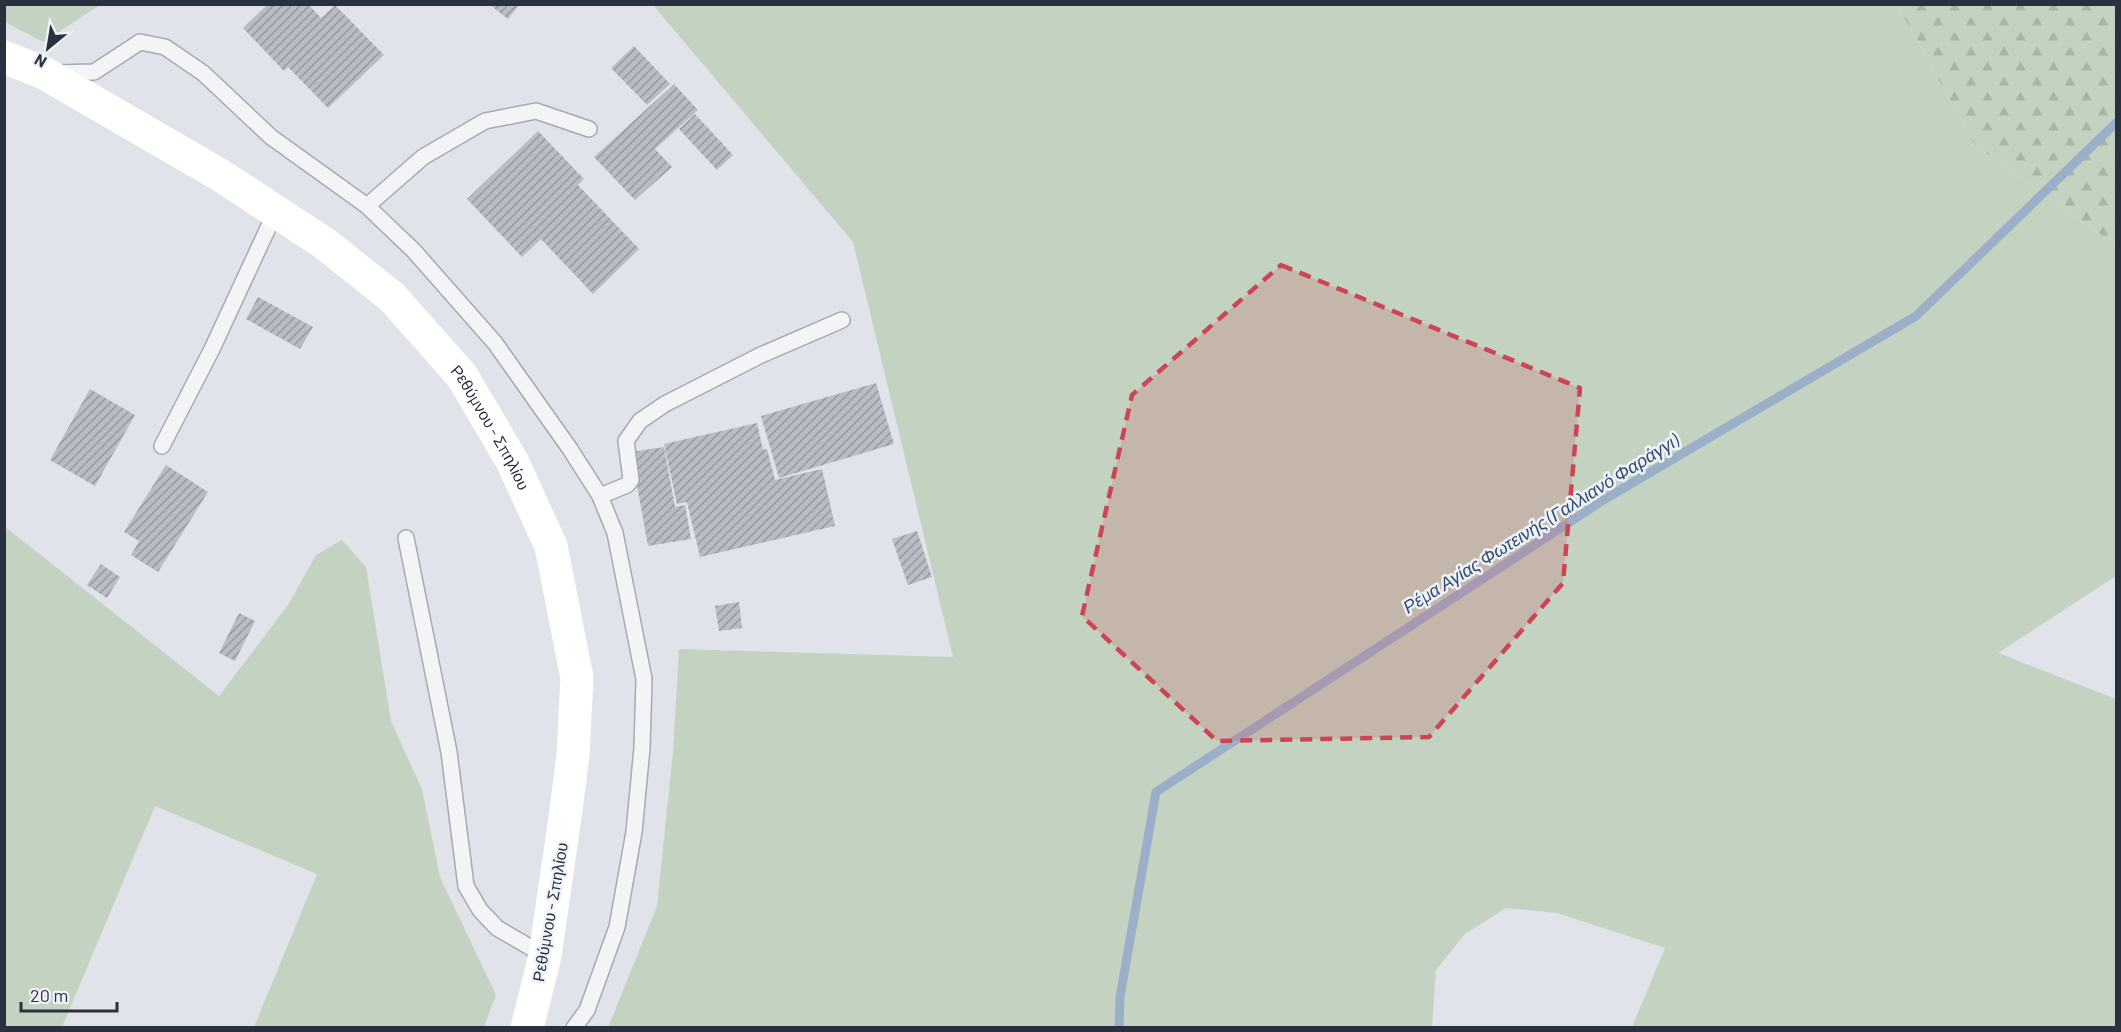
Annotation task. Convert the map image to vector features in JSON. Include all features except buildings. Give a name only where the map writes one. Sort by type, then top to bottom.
[{"type":"main road","name":"Ρεθύμνου - Σπηλίου","points":[[4,57],[44,73],[220,175],[324,243],[392,297],[462,376],[512,461],[551,546],[577,678],[573,755],[545,956],[527,1028]]},
{"type":"lane","points":[[44,73],[94,72],[140,42],[165,47],[203,73],[271,137],[367,206],[414,251],[495,343],[570,449],[600,496],[615,533],[644,679],[642,748],[634,832],[617,927],[587,1010],[574,1028]]},
{"type":"lane","points":[[367,206],[423,157],[484,121],[536,111],[589,129]]},
{"type":"lane","points":[[162,446],[212,349],[275,213]]},
{"type":"lane","points":[[600,496],[627,485],[631,480],[626,441],[640,421],[665,404],[761,355],[842,320]]},
{"type":"lane","points":[[406,538],[449,752],[466,886],[480,910],[497,928],[545,956]]},
{"type":"highlighted area","points":[[1281,265],[1580,388],[1563,583],[1429,737],[1217,741],[1082,616],[1132,395]]},
{"type":"green space","points":[[4,5],[100,5],[43,42],[5,22]]},
{"type":"green space","points":[[653,5],[1897,5],[1975,145],[2116,246],[2116,576],[1998,653],[2116,699],[2116,1027],[1632,1027],[1665,948],[1557,913],[1506,908],[1465,934],[1436,970],[1432,1027],[608,1028],[657,906],[673,752],[679,649],[953,657],[853,242]]},
{"type":"green space","points":[[1897,5],[2116,5],[2116,246],[1975,145]]},
{"type":"green space","points":[[4,526],[219,696],[288,605],[316,555],[342,540],[366,567],[391,721],[422,789],[440,877],[496,995],[484,1027],[254,1027],[317,874],[155,806],[62,1027],[5,1027]]},
{"type":"waterway","name":"Ρέμα Αγίας Φωτεινής (Γαλλιανό Φαράγγι)","points":[[1119,1028],[1120,997],[1156,792],[1605,499],[1916,316],[2116,123]]}]
